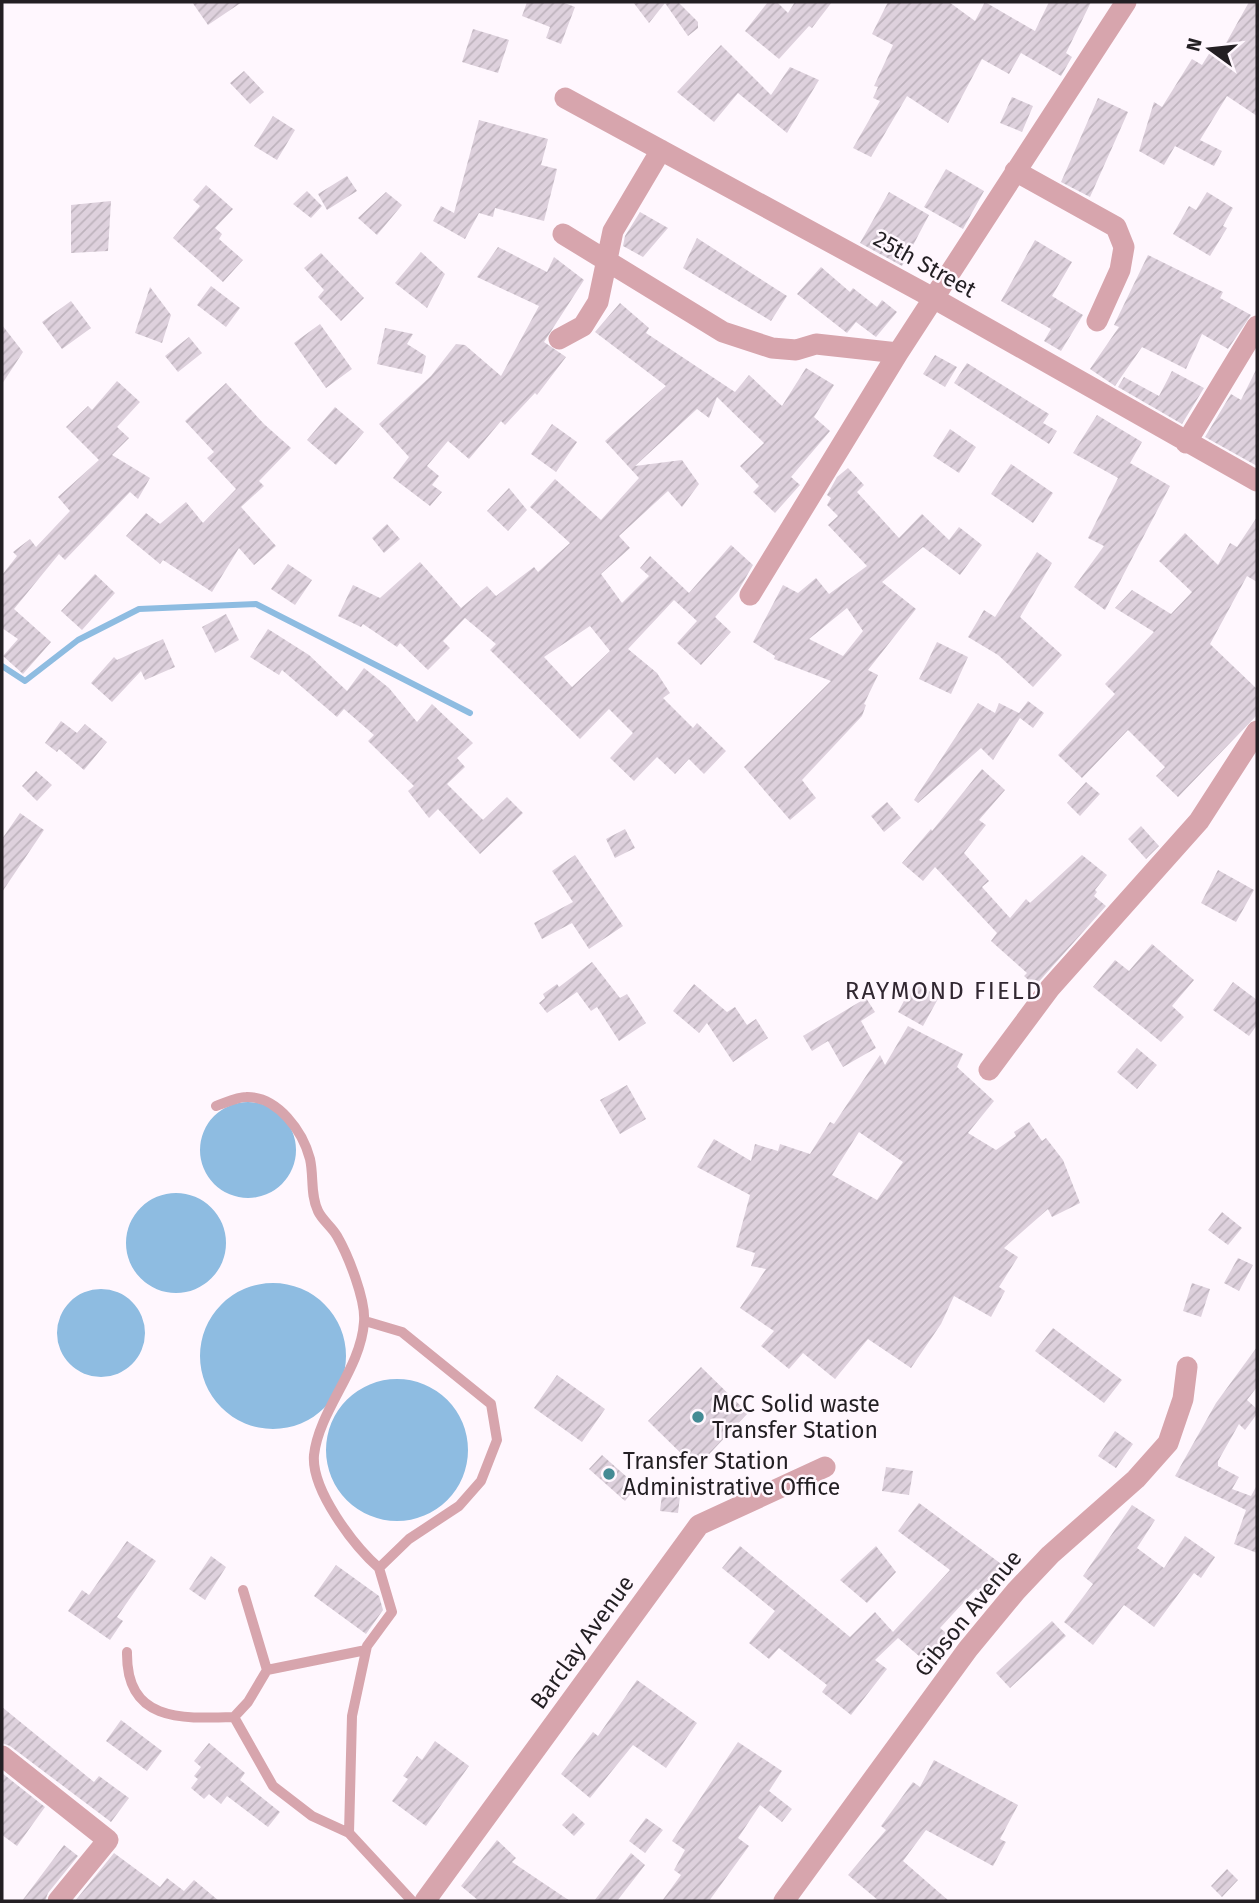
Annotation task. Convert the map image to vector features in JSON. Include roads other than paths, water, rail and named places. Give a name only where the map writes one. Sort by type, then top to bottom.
[{"type":"street","points":[[750,595],[898,353],[1126,2]]},
{"type":"street","name":"25th Street","points":[[565,98],[935,299],[1257,481]]},
{"type":"street","points":[[559,339],[583,326],[597,302],[613,231],[661,150]]},
{"type":"street","points":[[1015,171],[1115,227],[1124,247],[1120,270],[1097,321]]},
{"type":"street","points":[[563,234],[723,332],[772,348],[796,350],[816,344],[898,353]]},
{"type":"street","points":[[1186,443],[1257,326]]},
{"type":"street","points":[[989,1069],[1050,988],[1199,821],[1257,732]]},
{"type":"street","name":"Gibson Avenue","points":[[784,1901],[968,1649],[1016,1591],[1058,1548],[1136,1479],[1168,1443],[1183,1399],[1187,1367]]},
{"type":"street","name":"Barclay Avenue","points":[[425,1901],[699,1525],[825,1467]]},
{"type":"street","points":[[2,1756],[108,1840],[58,1901]]},
{"type":"lane","points":[[216,1106],[247,1097],[275,1105],[298,1129],[310,1160],[311,1188],[318,1212],[337,1236],[349,1262],[365,1321],[342,1390],[324,1421],[314,1457],[331,1509],[347,1534],[379,1568],[393,1612],[366,1650],[352,1716],[349,1833]]},
{"type":"lane","points":[[365,1321],[402,1332],[491,1404],[497,1440],[481,1481],[459,1506],[409,1539],[379,1568]]},
{"type":"lane","points":[[127,1652],[127,1677],[143,1703],[178,1716],[234,1717],[248,1702],[267,1670],[243,1590]]},
{"type":"lane","points":[[267,1670],[366,1650]]},
{"type":"lane","points":[[234,1717],[273,1786],[312,1816],[349,1833],[412,1901]]},
{"type":"water","points":[[248,1102],[266,1105],[282,1116],[293,1132],[296,1150],[293,1168],[282,1184],[266,1195],[248,1198],[230,1195],[214,1184],[203,1168],[200,1150],[203,1132],[214,1116],[230,1105]]},
{"type":"water","points":[[176,1193],[195,1197],[212,1207],[222,1224],[226,1243],[222,1262],[212,1279],[195,1289],[176,1293],[157,1289],[140,1279],[130,1262],[126,1243],[130,1224],[140,1207],[157,1197]]},
{"type":"water","points":[[273,1283],[301,1288],[325,1304],[341,1328],[346,1356],[341,1384],[325,1408],[301,1424],[273,1429],[245,1424],[221,1408],[205,1384],[200,1356],[205,1328],[221,1304],[245,1288]]},
{"type":"water","points":[[101,1289],[118,1292],[132,1302],[142,1316],[145,1333],[142,1350],[132,1364],[118,1374],[101,1377],[84,1374],[70,1364],[60,1350],[57,1333],[60,1316],[70,1302],[84,1292]]},
{"type":"water","points":[[397,1379],[424,1385],[447,1400],[462,1423],[468,1450],[462,1477],[447,1500],[424,1515],[397,1521],[370,1515],[347,1500],[332,1477],[326,1450],[332,1423],[347,1400],[370,1385]]},
{"type":"waterway","points":[[2,666],[25,681],[78,640],[139,609],[256,604],[470,713]]},
{"type":"place","name":"MCC Solid waste Transfer Station","points":[[698,1417]]},
{"type":"place","name":"Transfer Station Administrative Office","points":[[609,1474]]},
{"type":"district","name":"RAYMOND FIELD","points":[[944,991]]}]
